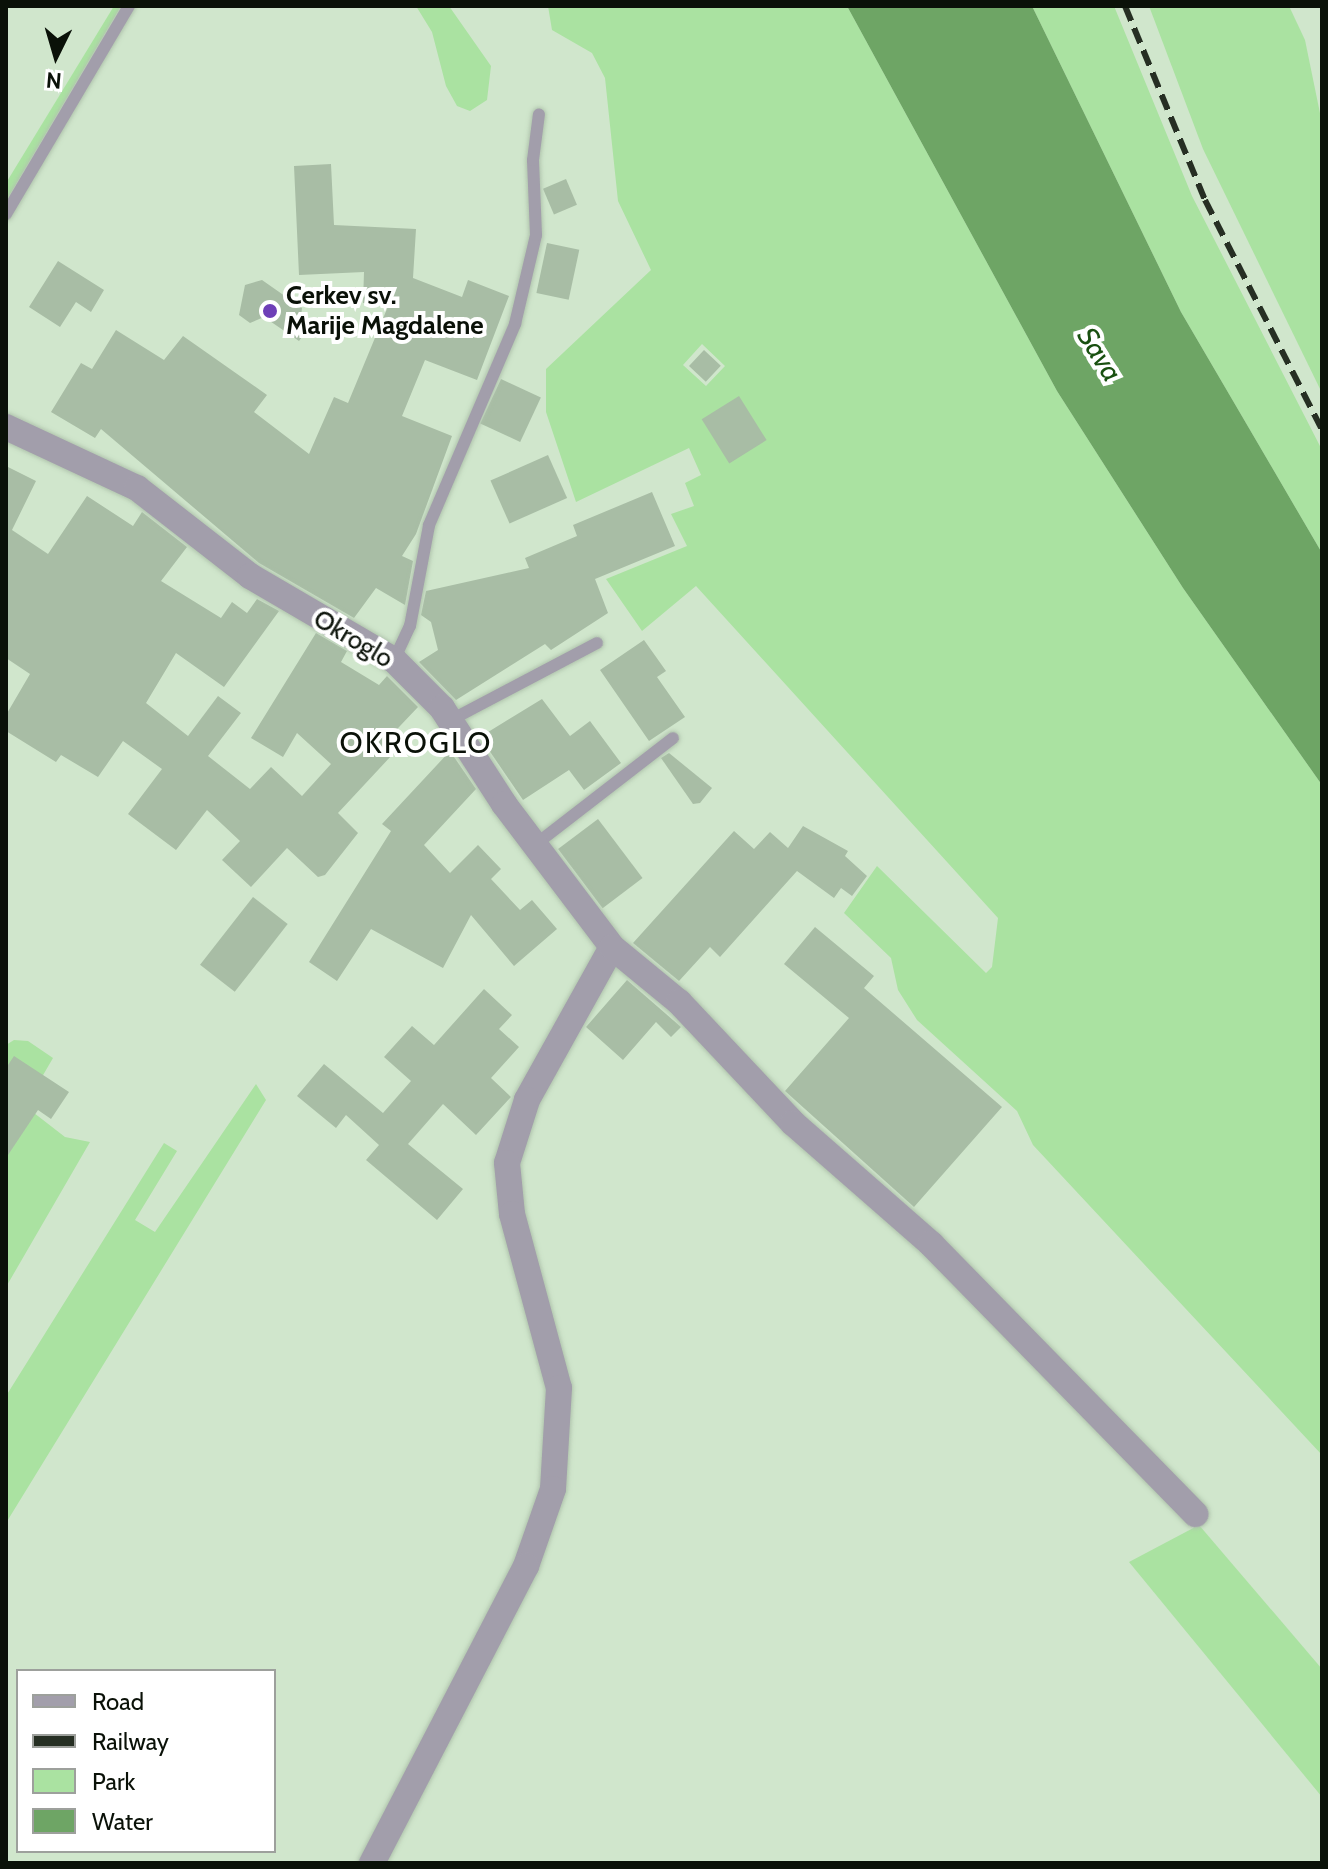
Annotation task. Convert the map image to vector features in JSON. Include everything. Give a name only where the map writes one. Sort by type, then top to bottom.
[{"type":"street","name":"Okroglo","points":[[6,427],[137,488],[250,576],[394,660],[451,720],[536,844],[612,947],[679,1002],[793,1123],[942,1255],[1195,1514]]},
{"type":"street","points":[[372,1863],[526,1566],[553,1489],[559,1388],[512,1214],[507,1163],[527,1100],[612,947]]},
{"type":"lane","points":[[6,214],[129,6]]},
{"type":"lane","points":[[394,660],[410,626],[429,525],[515,324],[536,235],[533,160],[539,114]]},
{"type":"lane","points":[[451,720],[597,643]]},
{"type":"lane","points":[[536,844],[673,738]]},
{"type":"green space","points":[[114,6],[121,6],[6,201],[6,183]]},
{"type":"green space","points":[[416,6],[449,6],[491,66],[487,100],[470,111],[457,106],[446,86],[432,32]]},
{"type":"green space","points":[[548,6],[847,6],[1057,391],[1183,588],[1322,785],[1322,1455],[1033,1145],[1017,1111],[917,1020],[898,990],[891,958],[844,913],[877,866],[986,973],[992,967],[998,918],[696,586],[642,631],[606,579],[687,546],[671,514],[694,506],[685,483],[701,475],[689,448],[576,502],[546,412],[546,369],[651,270],[618,201],[605,78],[592,53],[552,30]],"holes":[[[702,344],[725,366],[706,386],[683,365]]]},
{"type":"green space","points":[[1032,6],[1114,6],[1192,196],[1322,450],[1322,553],[1181,312]]},
{"type":"green space","points":[[1149,6],[1289,6],[1305,40],[1322,123],[1322,393],[1203,149]]},
{"type":"green space","points":[[14,1040],[28,1041],[53,1058],[25,1106],[65,1137],[90,1142],[6,1287],[6,1045]]},
{"type":"green space","points":[[256,1084],[266,1100],[6,1523],[6,1396],[164,1143],[177,1151],[135,1220],[155,1232]]},
{"type":"green space","points":[[1199,1525],[1322,1669],[1322,1797],[1129,1562]]},
{"type":"water","name":"Sava","points":[[847,6],[1032,6],[1181,312],[1322,553],[1322,785],[1183,588],[1057,391]]},
{"type":"building","points":[[331,164],[334,225],[416,229],[413,278],[462,297],[468,280],[509,296],[477,380],[425,360],[402,416],[452,436],[416,534],[402,556],[413,561],[405,605],[376,588],[354,618],[259,563],[101,429],[95,438],[51,412],[81,363],[92,369],[116,330],[164,360],[183,336],[267,395],[254,412],[309,454],[334,397],[348,403],[389,304],[363,303],[364,272],[299,275],[294,166]]},
{"type":"building","points":[[566,179],[577,205],[554,215],[543,189]]},
{"type":"building","points":[[547,243],[579,250],[569,300],[536,293]]},
{"type":"building","points":[[58,261],[104,290],[91,312],[76,302],[60,327],[29,307]]},
{"type":"building","name":"Cerkev sv. Marije Magdalene","points":[[262,280],[302,308],[301,317],[311,325],[299,341],[264,317],[250,323],[239,315],[245,285]]},
{"type":"building","points":[[704,350],[721,366],[706,382],[689,366]]},
{"type":"building","points":[[501,379],[541,398],[520,442],[480,423]]},
{"type":"building","points":[[739,396],[767,440],[729,463],[702,419]]},
{"type":"building","points":[[548,455],[567,498],[510,524],[490,481]]},
{"type":"building","points":[[6,466],[36,481],[12,530],[48,554],[87,496],[133,526],[142,512],[187,547],[161,581],[221,618],[232,602],[247,613],[257,599],[279,611],[224,687],[176,653],[146,703],[188,736],[218,696],[241,713],[208,756],[250,789],[271,767],[302,796],[331,764],[297,733],[283,757],[251,738],[316,633],[347,651],[341,662],[379,685],[387,676],[418,707],[382,745],[392,755],[338,813],[358,833],[325,875],[318,877],[287,848],[251,887],[222,860],[240,841],[207,810],[176,850],[128,814],[162,769],[123,741],[98,777],[61,755],[56,762],[6,731],[6,715],[30,674],[6,658]]},
{"type":"building","points":[[652,492],[675,546],[595,579],[608,613],[551,650],[545,644],[456,700],[419,662],[438,650],[431,622],[421,615],[426,591],[529,568],[525,558],[577,536],[573,525]]},
{"type":"building","points":[[644,640],[666,671],[657,677],[685,717],[649,741],[600,670]]},
{"type":"building","points":[[542,699],[570,736],[590,721],[621,763],[584,790],[569,770],[523,800],[480,737]]},
{"type":"building","points":[[450,751],[476,789],[424,845],[450,873],[478,845],[501,869],[491,879],[520,910],[532,900],[557,929],[514,966],[471,915],[443,968],[371,929],[337,981],[309,962],[391,831],[382,824]]},
{"type":"building","points":[[669,753],[712,788],[700,803],[693,804],[661,758]]},
{"type":"building","points":[[598,819],[643,878],[603,908],[558,849]]},
{"type":"building","points":[[803,826],[848,851],[845,856],[867,876],[852,896],[841,888],[834,898],[797,871],[720,957],[710,947],[679,981],[633,943],[734,831],[754,849],[770,832],[788,848]]},
{"type":"building","points":[[253,897],[288,924],[235,992],[200,965]]},
{"type":"building","points":[[815,927],[874,976],[864,988],[1002,1107],[914,1207],[785,1091],[849,1018],[784,964]]},
{"type":"building","points":[[627,980],[681,1027],[671,1037],[656,1022],[623,1060],[586,1027]]},
{"type":"building","points":[[484,989],[512,1015],[499,1029],[519,1047],[491,1078],[511,1097],[476,1135],[443,1104],[408,1144],[463,1189],[437,1220],[366,1160],[379,1145],[346,1115],[336,1128],[297,1096],[324,1064],[383,1113],[411,1081],[384,1057],[412,1026],[434,1045]]},
{"type":"building","points":[[14,1056],[69,1092],[51,1119],[38,1110],[6,1158],[6,1068]]},
{"type":"railway","points":[[1125,6],[1205,200],[1322,430]]},
{"type":"place","name":"Cerkev sv. Marije Magdalene","points":[[270,311]]},
{"type":"district","name":"OKROGLO","points":[[416,743]]}]
